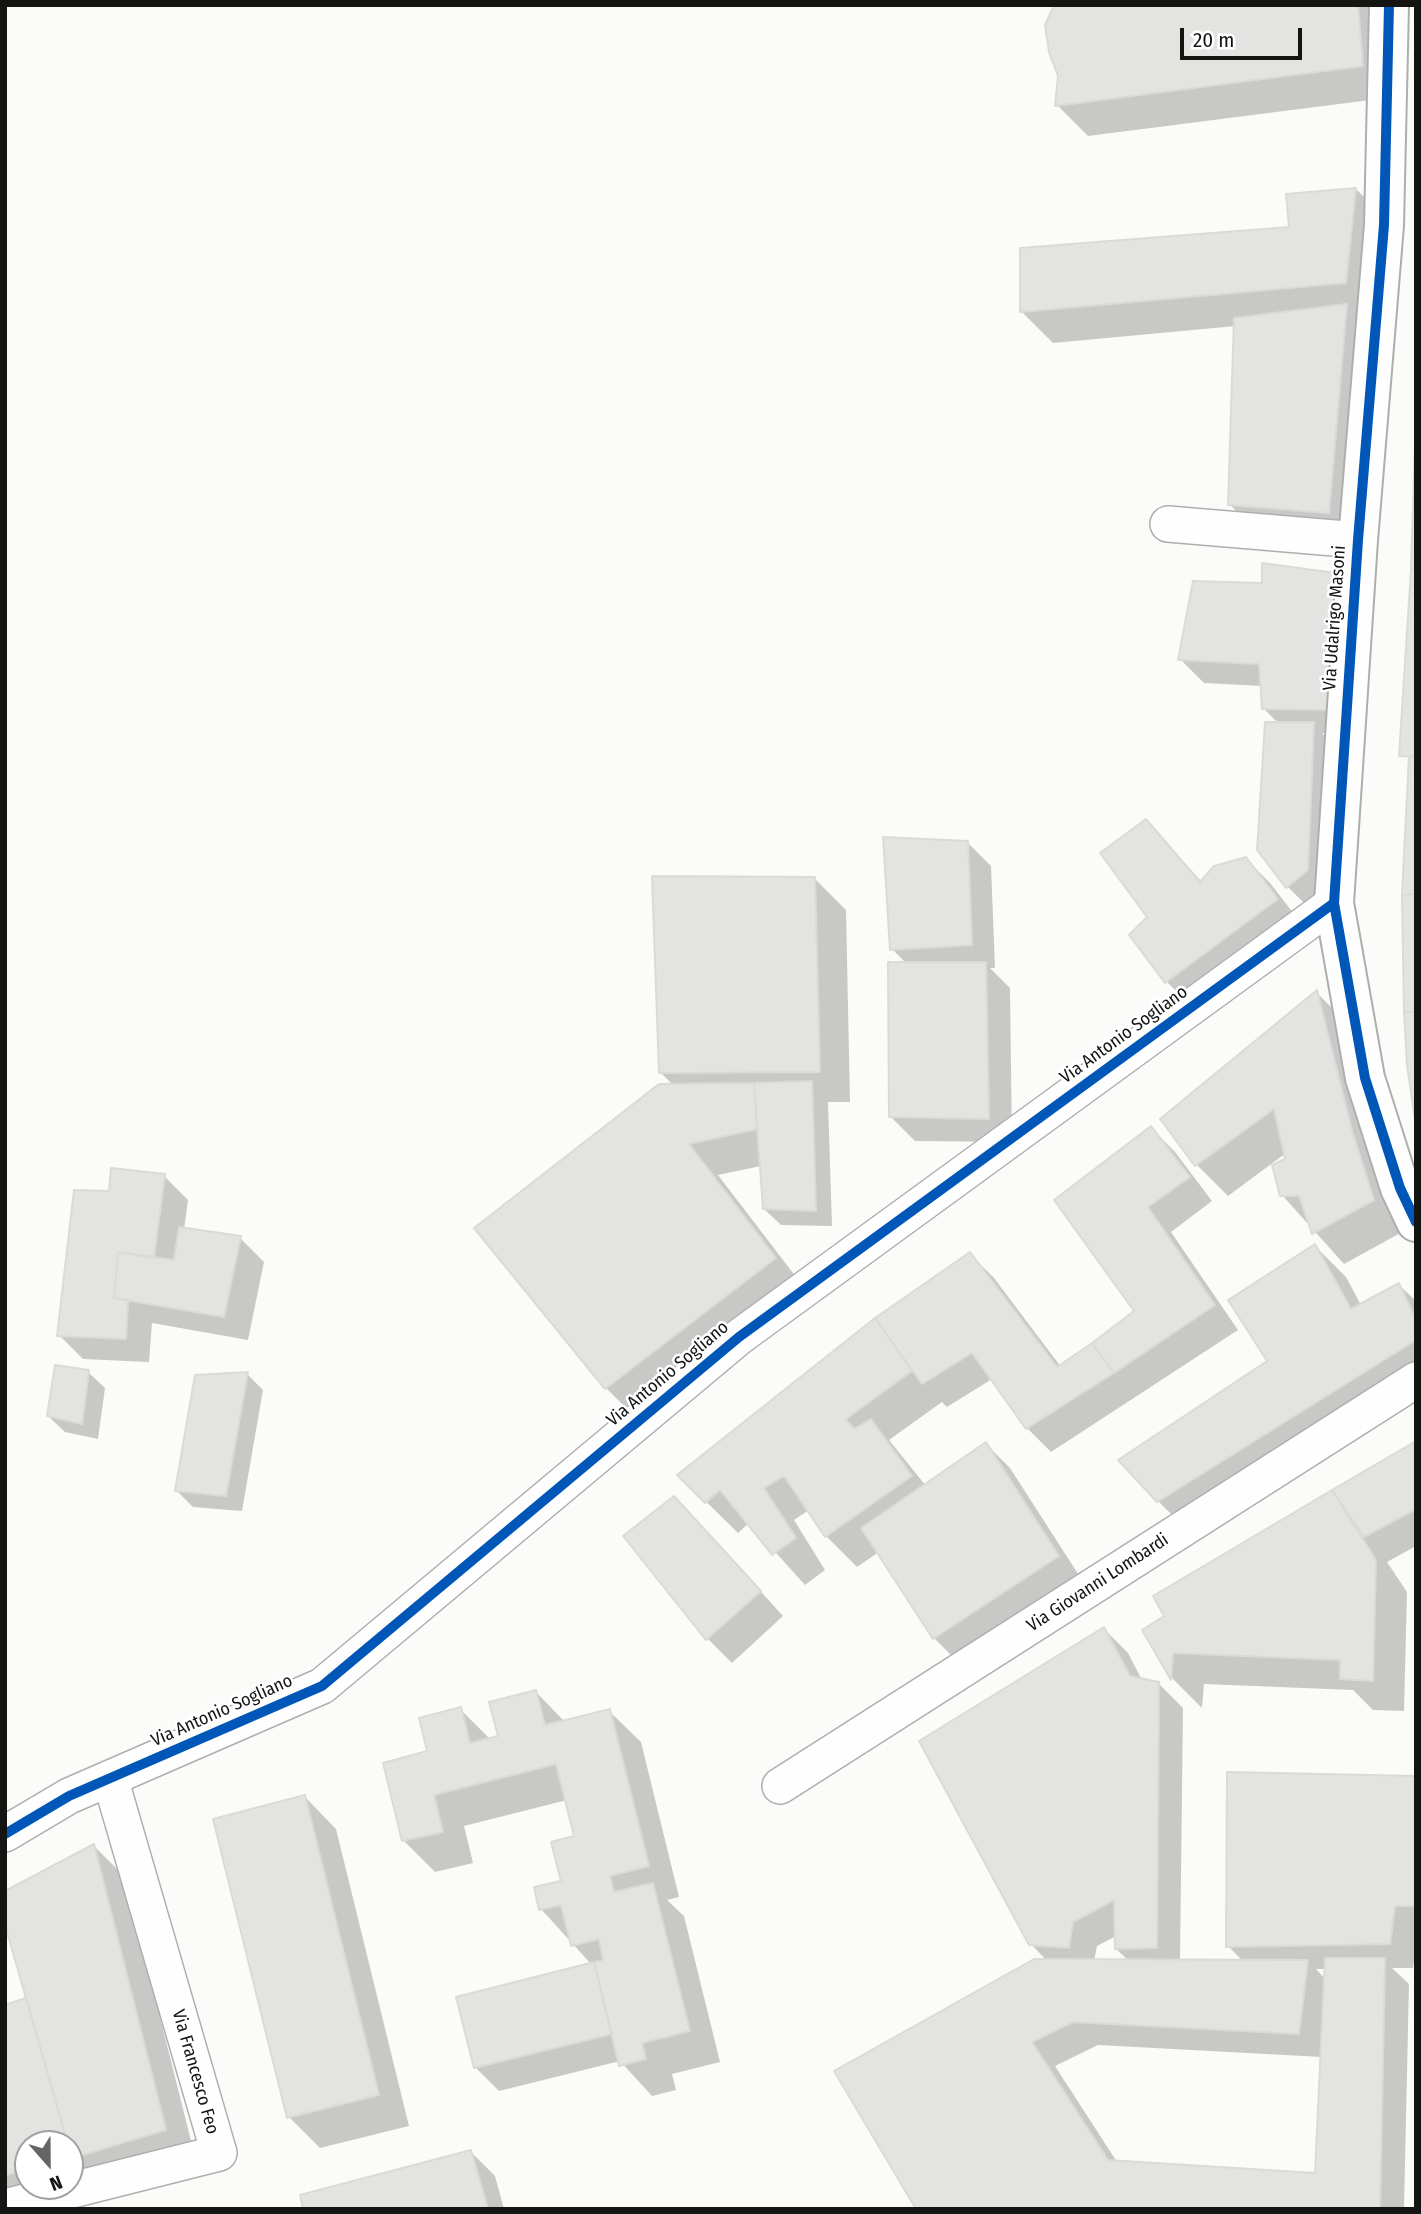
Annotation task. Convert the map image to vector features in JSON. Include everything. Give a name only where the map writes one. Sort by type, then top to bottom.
[{"type":"street","name":"Via Udalrigo Masoni","points":[[1389,5],[1384,225],[1358,540],[1335,903],[1365,1077],[1400,1188],[1416,1222]]},
{"type":"street","points":[[1168,524],[1358,540]]},
{"type":"street","name":"Via Antonio Sogliano","points":[[5,1833],[69,1796],[322,1686],[739,1337],[1335,903]]},
{"type":"street","name":"Via Giovanni Lombardi","points":[[780,1786],[1416,1380]]},
{"type":"street","name":"Via Francesco Feo","points":[[5,2207],[219,2153],[110,1778]]},
{"type":"building","points":[[1054,5],[1358,5],[1363,66],[1055,106],[1058,76],[1049,52],[1045,25]]},
{"type":"building","points":[[1356,188],[1346,283],[1020,312],[1020,248],[1289,227],[1286,194]]},
{"type":"building","points":[[1347,304],[1329,513],[1228,505],[1234,318]]},
{"type":"building","points":[[1415,444],[1416,570],[1411,570]]},
{"type":"building","points":[[1262,563],[1343,574],[1331,710],[1262,709],[1259,664],[1178,660],[1193,581],[1262,583]]},
{"type":"building","points":[[1411,570],[1416,570],[1416,757],[1399,756]]},
{"type":"building","points":[[1265,722],[1314,722],[1308,870],[1286,888],[1257,850]]},
{"type":"building","points":[[1409,756],[1416,757],[1416,894],[1402,895]]},
{"type":"building","points":[[1146,819],[1200,882],[1214,866],[1246,857],[1278,899],[1165,983],[1129,935],[1147,917],[1100,853]]},
{"type":"building","points":[[883,837],[968,841],[972,945],[890,950]]},
{"type":"building","points":[[652,876],[815,877],[820,1072],[659,1073]]},
{"type":"building","points":[[1416,894],[1416,1012],[1404,1012],[1402,895]]},
{"type":"building","points":[[888,962],[986,962],[989,1119],[889,1117]]},
{"type":"building","points":[[1317,990],[1353,1134],[1374,1200],[1312,1234],[1299,1196],[1280,1196],[1272,1165],[1285,1159],[1274,1109],[1195,1166],[1160,1119]]},
{"type":"building","points":[[1404,1012],[1416,1012],[1416,1127],[1407,1065]]},
{"type":"building","points":[[812,1081],[816,1211],[763,1209],[754,1083]]},
{"type":"building","points":[[754,1083],[757,1129],[689,1144],[776,1258],[605,1389],[474,1228],[659,1084]]},
{"type":"building","points":[[1151,1126],[1190,1177],[1148,1207],[1215,1305],[1114,1373],[1092,1343],[1134,1311],[1054,1200]]},
{"type":"building","points":[[111,1168],[165,1174],[154,1258],[118,1252],[114,1298],[128,1300],[126,1339],[57,1336],[74,1190],[109,1191]]},
{"type":"building","points":[[179,1227],[241,1236],[224,1317],[114,1298],[118,1252],[174,1260]]},
{"type":"building","points":[[1315,1244],[1351,1309],[1399,1283],[1416,1320],[1416,1340],[1157,1502],[1118,1460],[1267,1361],[1228,1300]]},
{"type":"building","points":[[970,1252],[1057,1367],[1092,1343],[1114,1373],[1026,1429],[972,1353],[922,1384],[875,1318]]},
{"type":"building","points":[[875,1318],[912,1371],[846,1419],[854,1429],[871,1419],[912,1476],[825,1537],[784,1476],[764,1488],[796,1538],[772,1555],[720,1490],[705,1503],[677,1475]]},
{"type":"building","points":[[55,1365],[89,1370],[82,1424],[47,1416]]},
{"type":"building","points":[[248,1372],[226,1496],[175,1491],[195,1375]]},
{"type":"building","points":[[1416,1441],[1416,1509],[1364,1537],[1332,1490]]},
{"type":"building","points":[[986,1442],[1059,1556],[933,1639],[861,1528]]},
{"type":"building","points":[[1332,1490],[1376,1560],[1373,1681],[1340,1679],[1340,1660],[1173,1653],[1171,1680],[1142,1630],[1164,1616],[1153,1596]]},
{"type":"building","points":[[674,1496],[761,1591],[706,1640],[623,1536]]},
{"type":"building","points":[[1104,1627],[1130,1676],[1159,1682],[1157,1948],[1115,1949],[1114,1900],[1073,1922],[1069,1948],[1029,1945],[919,1741]]},
{"type":"building","points":[[536,1690],[545,1725],[610,1709],[649,1866],[610,1876],[614,1892],[653,1883],[690,2031],[642,2043],[646,2059],[619,2066],[594,1962],[603,1960],[599,1939],[571,1946],[561,1905],[539,1910],[534,1887],[561,1881],[551,1842],[574,1836],[556,1764],[434,1795],[443,1832],[402,1841],[383,1763],[427,1751],[419,1718],[461,1707],[470,1743],[498,1736],[489,1702]]},
{"type":"building","points":[[1227,1772],[1416,1776],[1416,1906],[1395,1906],[1390,1944],[1226,1947]]},
{"type":"building","points":[[305,1795],[379,2095],[287,2118],[213,1819]]},
{"type":"building","points":[[94,1844],[166,2130],[84,2154],[84,2130],[64,2130],[5,1925],[5,1891]]},
{"type":"building","points":[[1325,1958],[1385,1958],[1380,2209],[916,2209],[834,2071],[1034,1959],[1308,1960],[1299,2034],[1073,2022],[1032,2042],[1108,2160],[1315,2173]]},
{"type":"building","points":[[594,1962],[612,2034],[474,2068],[456,1997]]},
{"type":"building","points":[[26,1998],[64,2130],[14,2130],[14,2173],[5,2175],[5,2005]]},
{"type":"building","points":[[471,2150],[488,2209],[303,2209],[300,2195]]},
{"type":"cycle path","points":[[1389,5],[1384,225],[1358,540],[1334,903],[1365,1078],[1400,1188],[1416,1222]]},
{"type":"cycle path","points":[[5,1834],[69,1796],[322,1686],[739,1337],[1334,903]]}]
